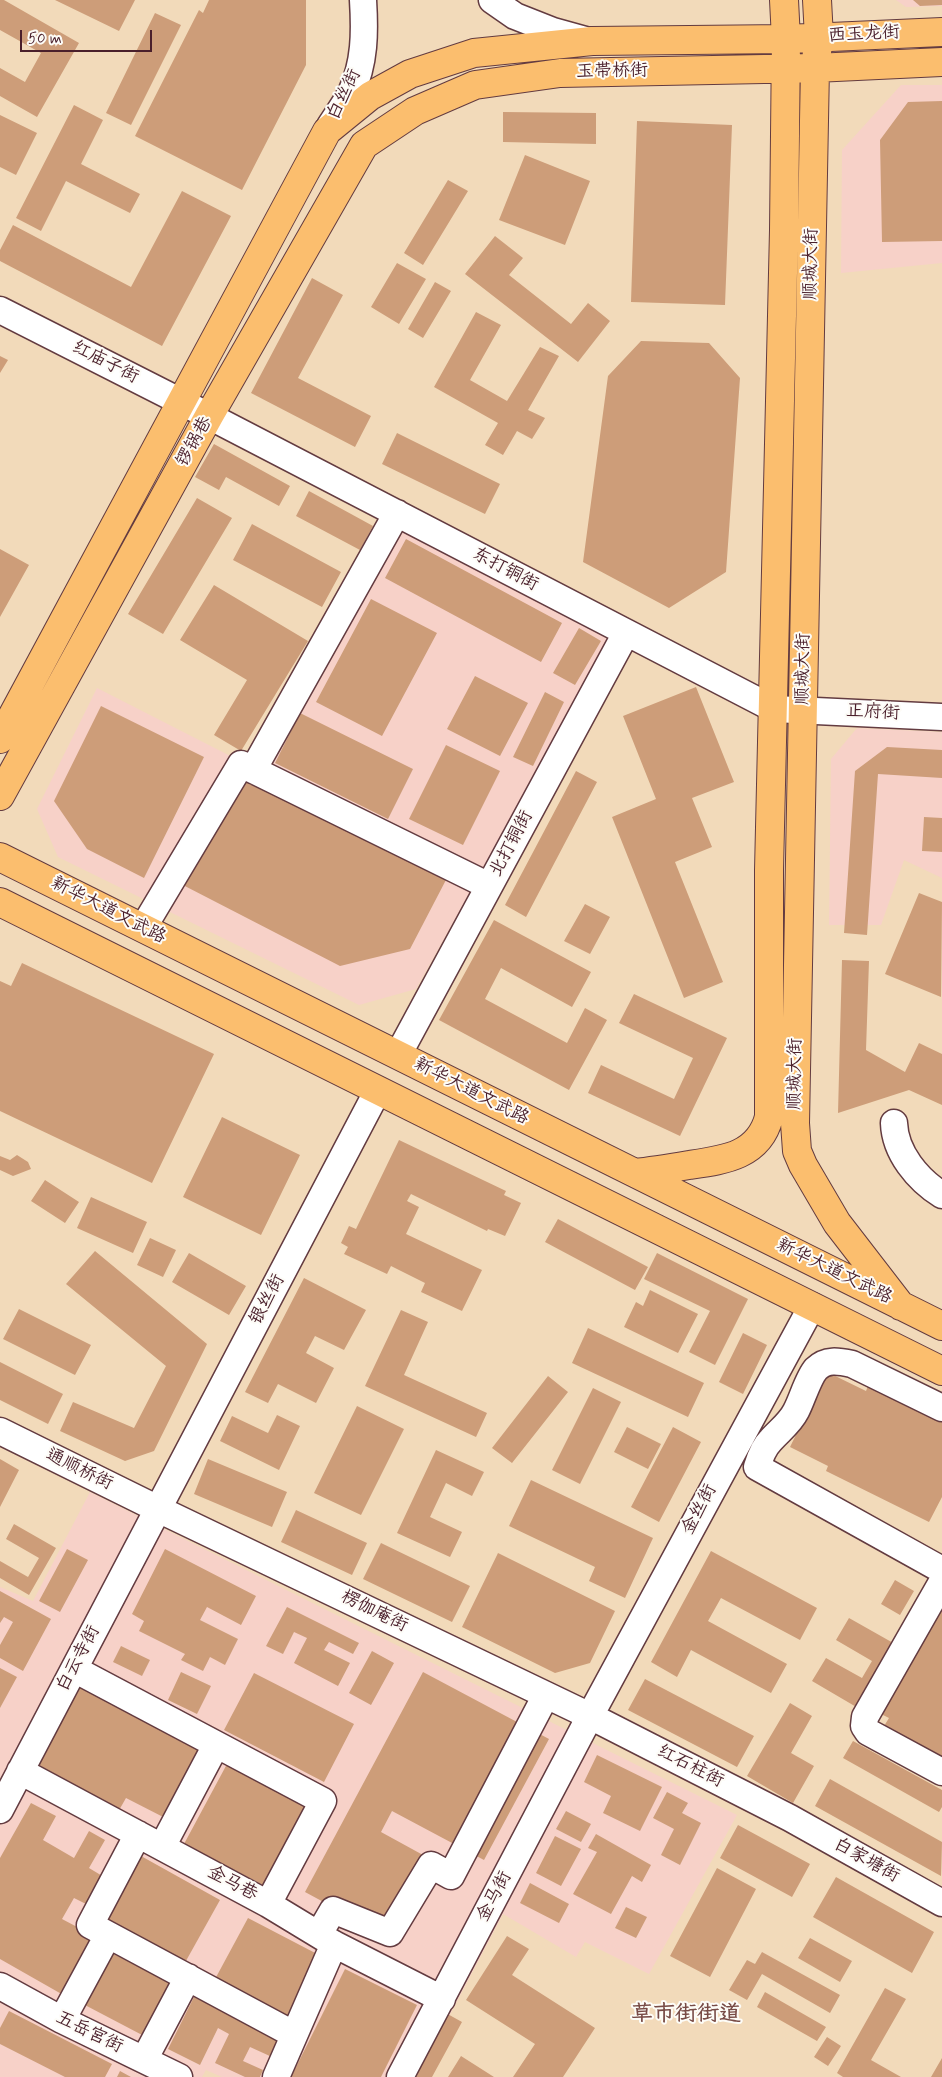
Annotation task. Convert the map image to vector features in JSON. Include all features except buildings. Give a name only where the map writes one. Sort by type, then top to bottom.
[{"type":"main road","name":"顺城大街","points":[[635,1173],[728,1158],[747,1149],[766,1130],[769,1117],[769,870],[784,230],[786,39],[784,0]]},
{"type":"main road","name":"顺城大街","points":[[817,0],[818,37],[815,68],[804,709],[794,1123],[797,1151],[803,1165],[837,1223],[901,1306]]},
{"type":"main road","name":"西玉龙街","points":[[327,130],[370,96],[410,74],[474,53],[592,41],[786,39],[942,32]]},
{"type":"main road","name":"西玉龙街","points":[[815,68],[942,62]]},
{"type":"main road","name":"玉带桥街","points":[[415,111],[475,85],[560,73],[815,68]]},
{"type":"main road","name":"锣锅巷","points":[[0,796],[210,416],[364,145],[415,111]]},
{"type":"main road","name":"锣锅巷","points":[[0,739],[327,130]]},
{"type":"main road","name":"新华大道文武路","points":[[0,857],[942,1326]]},
{"type":"main road","points":[[0,902],[942,1371]]},
{"type":"street","name":"白丝街","points":[[327,130],[350,93],[360,67],[365,34],[363,0]]},
{"type":"street","points":[[492,0],[515,16],[553,31],[592,41]]},
{"type":"street","name":"红庙子街","points":[[0,310],[210,416]]},
{"type":"street","name":"东打铜街","points":[[210,416],[774,709],[804,709]]},
{"type":"street","points":[[253,770],[397,513]]},
{"type":"street","name":"北打铜街","points":[[398,1055],[626,633]]},
{"type":"street","name":"正府街","points":[[804,709],[942,717]]},
{"type":"street","points":[[142,928],[241,764],[489,886]]},
{"type":"street","name":"银丝街","points":[[158,1509],[378,1090]]},
{"type":"street","points":[[894,1123],[901,1152],[914,1171],[942,1195]]},
{"type":"street","name":"金丝街","points":[[590,1716],[736,1443],[812,1306]]},
{"type":"street","points":[[942,1408],[852,1364],[837,1360],[827,1362],[815,1370],[796,1412],[783,1429],[770,1440],[760,1456],[756,1467],[942,1570]]},
{"type":"street","name":"通顺桥街","points":[[0,1431],[158,1509]]},
{"type":"street","points":[[736,1443],[760,1456]]},
{"type":"street","name":"白云寺街","points":[[0,1810],[158,1509]]},
{"type":"street","name":"楞伽庵街","points":[[158,1509],[590,1716]]},
{"type":"street","points":[[942,1582],[866,1718],[864,1726],[868,1732],[942,1772]]},
{"type":"street","points":[[74,1669],[323,1801],[268,1904]]},
{"type":"street","points":[[276,2077],[294,2034],[334,1910],[390,1933],[430,1865],[450,1876],[546,1695]]},
{"type":"street","name":"红石柱街","points":[[590,1716],[790,1818]]},
{"type":"street","name":"金马街","points":[[400,2077],[590,1716]]},
{"type":"street","points":[[162,1847],[216,1745]]},
{"type":"street","name":"金马巷","points":[[20,1771],[268,1904],[326,1939],[442,1999]]},
{"type":"street","name":"白家塘街","points":[[790,1818],[942,1903]]},
{"type":"street","points":[[138,1834],[90,1925],[294,2034]]},
{"type":"street","points":[[62,2020],[108,1935]]},
{"type":"street","points":[[144,2060],[188,1977]]},
{"type":"street","name":"五岳宫街","points":[[0,1986],[62,2020],[179,2077]]},
{"type":"shaded area","points":[[896,0],[942,0],[942,6],[906,7]]},
{"type":"shaded area","points":[[901,85],[942,85],[942,263],[841,273],[842,150]]},
{"type":"shaded area","points":[[388,517],[613,636],[416,989],[359,1005],[58,857],[37,809],[97,688],[248,765]]},
{"type":"shaded area","points":[[857,728],[942,732],[942,878],[904,860],[881,925],[829,925],[831,759]]},
{"type":"shaded area","points":[[90,1492],[737,1815],[649,1974],[585,1942],[576,1957],[503,1914],[417,2077],[222,2077],[206,2070],[202,2077],[0,2077],[0,1587],[33,1601]]},
{"type":"district","name":"草市街街道","points":[[686,2015]]}]
